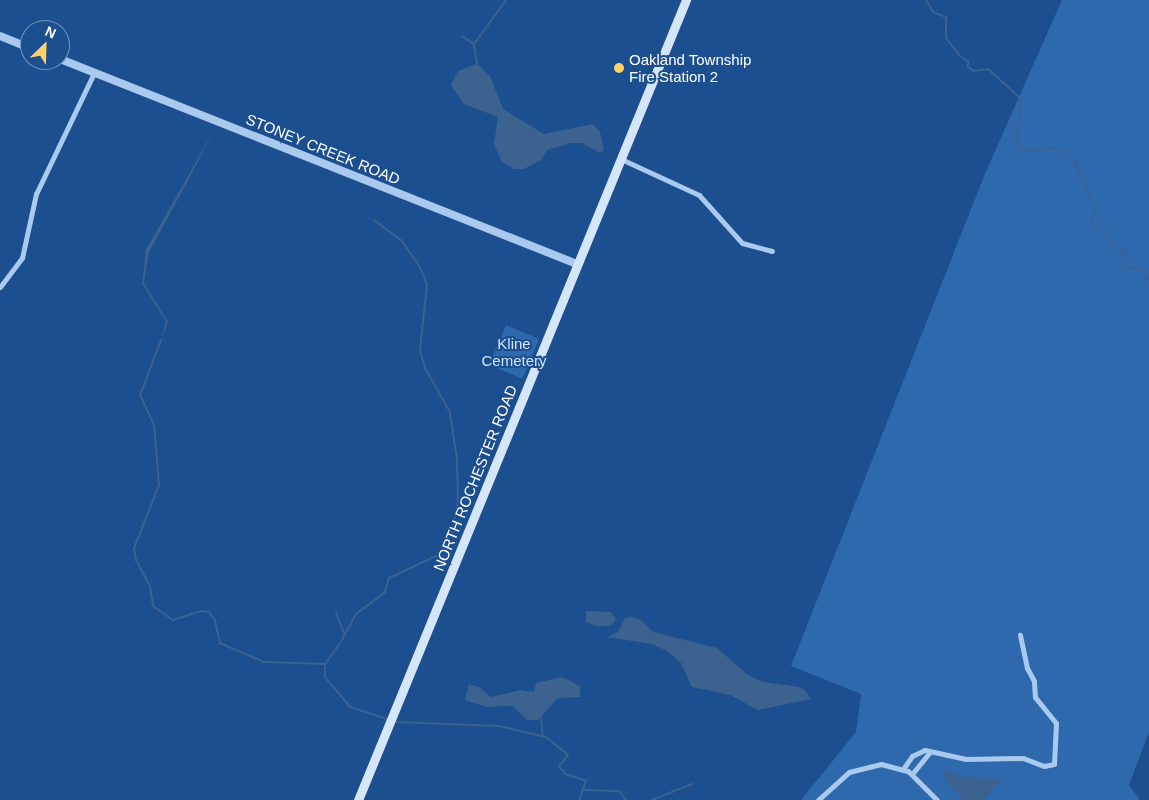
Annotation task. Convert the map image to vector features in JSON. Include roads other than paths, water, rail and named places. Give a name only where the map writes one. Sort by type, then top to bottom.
[{"type":"main road","name":"NORTH ROCHESTER ROAD","points":[[358,800],[686,0]]},
{"type":"street","points":[[0,36],[20,44]]},
{"type":"street","name":"STONEY CREEK ROAD","points":[[70,63],[577,264]]},
{"type":"street","points":[[0,287],[22,258],[36,194],[94,72]]},
{"type":"street","points":[[621,159],[699,195],[742,242],[772,251]]},
{"type":"street","points":[[903,769],[910,758],[920,751],[980,760],[1023,758],[1046,766],[1055,763],[1056,723],[1038,704],[1034,681],[1027,668],[1020,634]]},
{"type":"street","points":[[912,774],[930,752]]},
{"type":"street","points":[[818,800],[844,775],[858,768],[882,764],[903,769],[912,774],[937,800]]},
{"type":"waterway","points":[[477,65],[474,44],[506,0]]},
{"type":"waterway","points":[[926,0],[933,12],[946,17],[946,38],[960,56],[968,61],[968,67],[974,71],[988,69],[1020,98],[1020,120],[1016,131],[1018,146],[1026,151],[1054,148],[1075,161],[1095,208],[1092,224],[1104,233],[1114,247],[1126,252],[1125,268],[1139,268],[1149,280]]},
{"type":"waterway","points":[[462,36],[474,44]]},
{"type":"waterway","points":[[342,640],[356,614],[385,592],[389,578],[438,555],[452,533],[458,502],[457,460],[450,412],[425,368],[420,350],[427,285],[420,267],[402,241],[374,220]]},
{"type":"waterway","points":[[161,340],[140,395],[154,425],[159,485],[134,548],[136,560],[150,586],[153,606],[173,620],[201,611],[209,612],[215,620],[220,643],[264,662],[325,664],[340,643]]},
{"type":"waterway","points":[[336,613],[344,633]]},
{"type":"waterway","points":[[325,664],[325,677],[350,707],[386,719]]},
{"type":"waterway","points":[[541,718],[543,736]]},
{"type":"waterway","points":[[396,722],[499,726],[546,737],[568,755],[559,766],[565,774],[586,781],[579,800]]},
{"type":"waterway","points":[[652,800],[692,784]]},
{"type":"waterway","points":[[585,790],[619,791],[626,800]]},
{"type":"place","name":"Oakland Township Fire Station 2","points":[[619,68]]},
{"type":"park label","name":"Kline Cemetery","points":[[514,352]]}]
